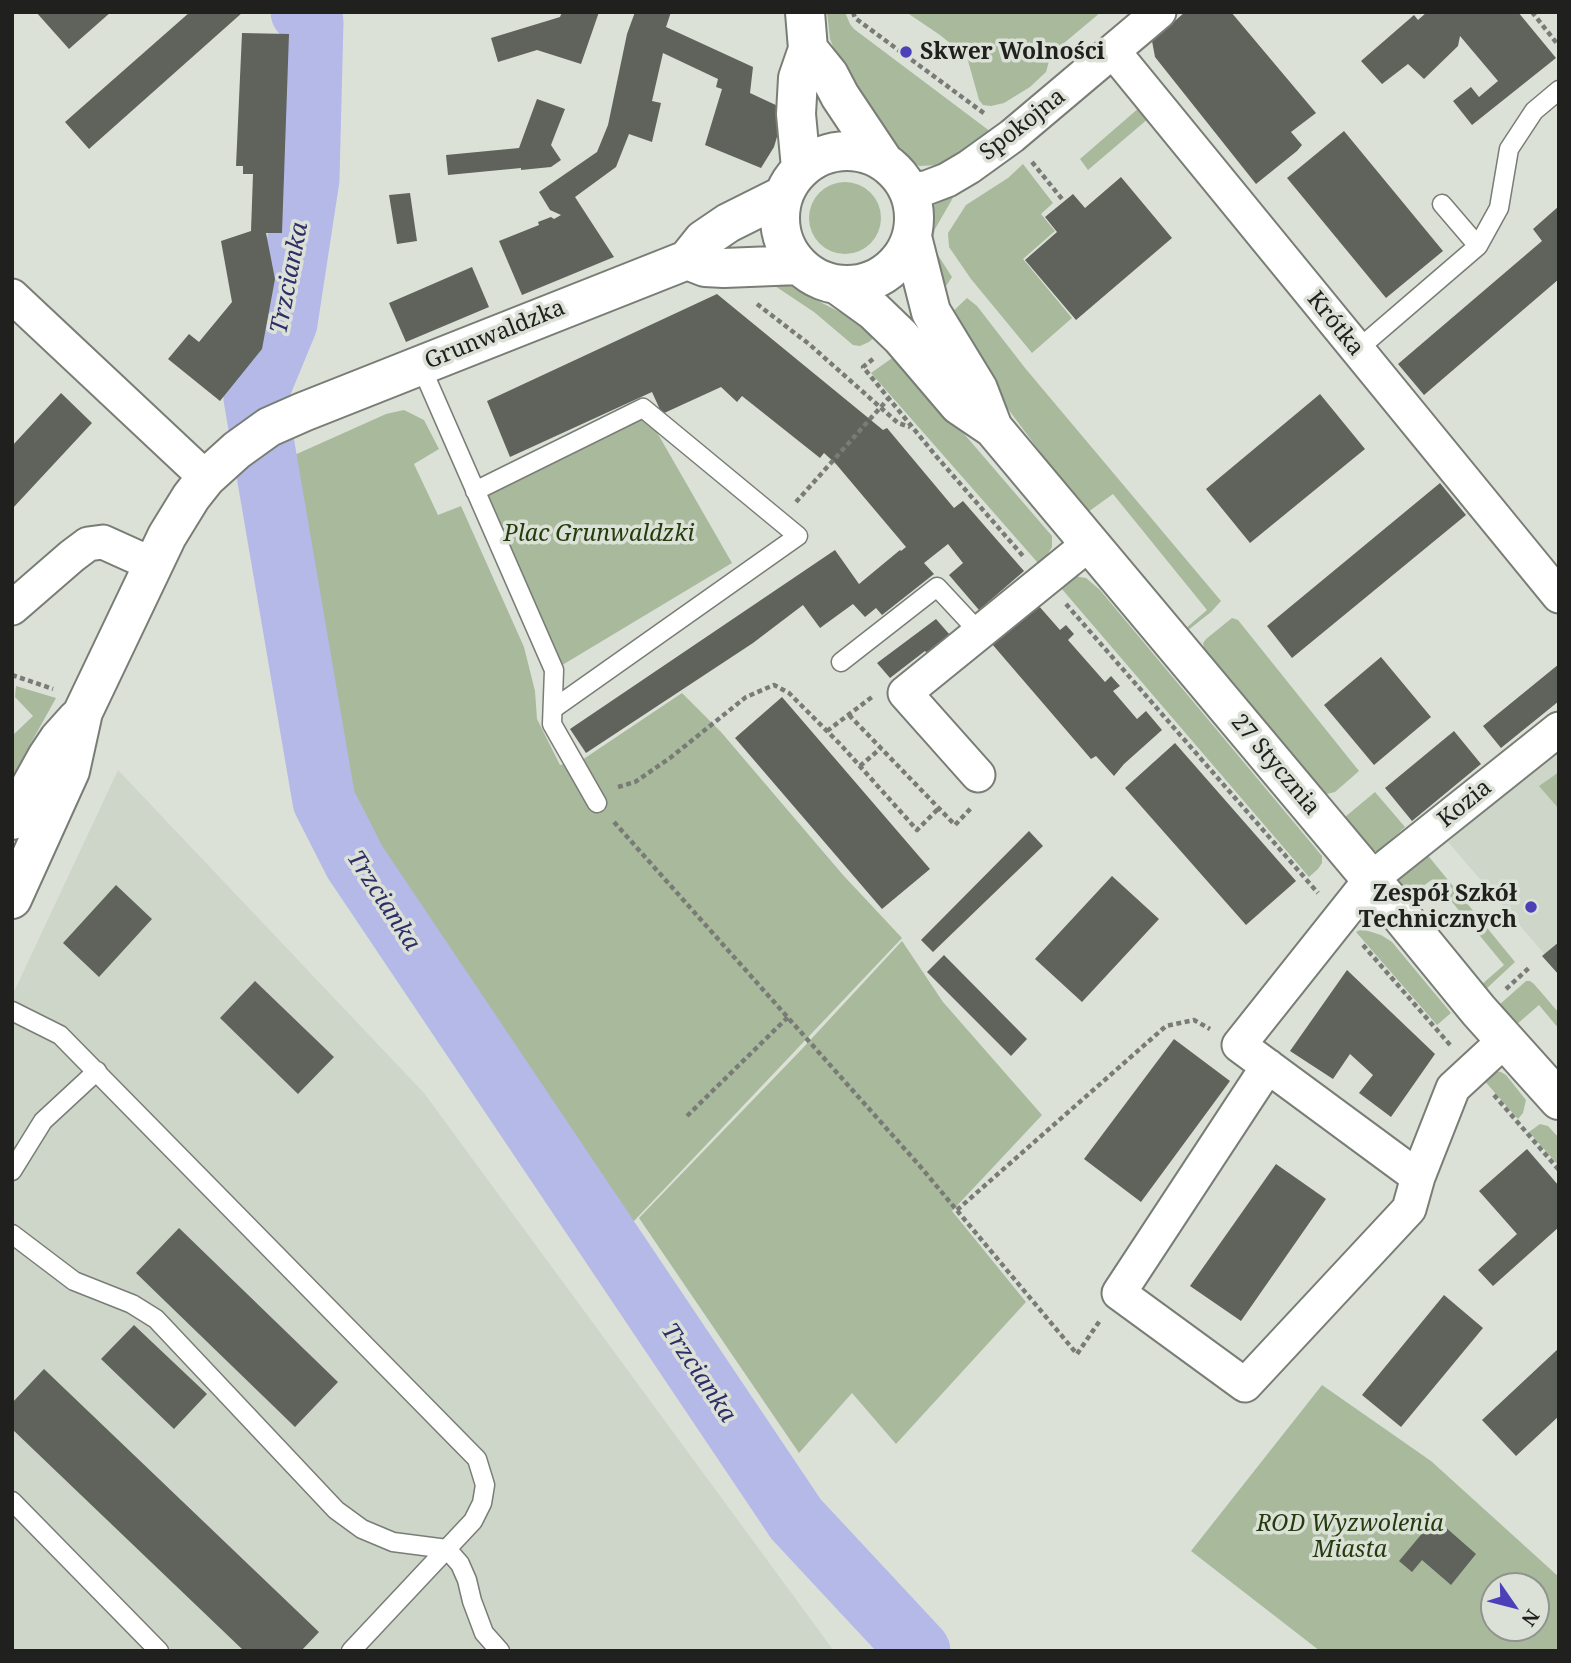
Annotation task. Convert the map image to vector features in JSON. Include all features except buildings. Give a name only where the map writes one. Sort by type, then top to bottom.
[{"type":"main road","points":[[806,31],[840,96],[882,159]]},
{"type":"main road","points":[[792,182],[819,155],[840,150],[862,151],[882,159],[895,169],[908,190],[915,218],[912,237],[904,255],[891,269],[875,279],[838,285],[817,278],[799,265],[787,250],[779,215],[792,182],[798,78],[806,31]]},
{"type":"main road","name":"Grunwaldzka","points":[[206,478],[237,450],[269,427],[687,260],[703,240],[792,182]]},
{"type":"main road","name":"27 Stycznia","points":[[912,237],[931,312],[978,389],[993,428]]},
{"type":"main road","points":[[687,260],[705,267],[724,268],[799,265]]},
{"type":"main road","name":"27 Stycznia","points":[[838,285],[874,311],[901,337],[959,405],[993,428],[1479,1011],[1559,1100]]},
{"type":"main road","points":[[12,820],[59,739],[73,703],[154,565],[167,536],[206,478]]},
{"type":"main road","points":[[12,899],[70,771],[73,703]]},
{"type":"street","name":"Spokojna","points":[[908,190],[926,188],[969,167],[1012,136],[1159,12]]},
{"type":"street","name":"Krótka","points":[[1112,51],[1559,596]]},
{"type":"street","points":[[12,296],[206,478]]},
{"type":"street","points":[[12,608],[88,544],[103,542],[154,565]]},
{"type":"street","points":[[978,775],[905,692],[1090,543]]},
{"type":"street","name":"Kozia","points":[[1239,1045],[1371,879],[1559,729]]},
{"type":"street","points":[[1268,1066],[1119,1293],[1245,1385],[1409,1209],[1418,1177],[1453,1088],[1505,1040]]},
{"type":"street","points":[[1239,1045],[1418,1177]]},
{"type":"lane","points":[[1357,350],[1478,247],[1499,208],[1509,149],[1534,111],[1559,90]]},
{"type":"lane","points":[[1442,204],[1478,247]]},
{"type":"lane","points":[[420,365],[554,670],[552,724],[595,798]]},
{"type":"lane","points":[[475,491],[643,408],[798,536],[553,709]]},
{"type":"lane","points":[[841,662],[937,587],[979,632]]},
{"type":"lane","points":[[12,1011],[60,1035],[477,1459],[485,1485],[482,1503],[473,1521],[351,1651]]},
{"type":"lane","points":[[12,1171],[43,1121],[97,1071]]},
{"type":"lane","points":[[12,1234],[74,1281],[132,1304],[156,1318],[336,1510],[362,1529],[393,1542],[447,1549],[464,1572],[484,1633],[500,1651]]},
{"type":"lane","points":[[12,1501],[159,1651]]},
{"type":"path","points":[[853,12],[855,18],[1012,136],[1062,199]]},
{"type":"path","points":[[1532,12],[1559,46]]},
{"type":"path","points":[[752,299],[809,344],[898,423],[912,428]]},
{"type":"path","points":[[863,367],[912,428],[1559,1170]]},
{"type":"path","points":[[780,521],[888,399]]},
{"type":"path","points":[[13,673],[73,703]]},
{"type":"path","points":[[849,715],[939,808],[917,830],[841,745],[789,693],[774,685],[746,697],[670,758],[635,782],[595,798],[919,1165],[1077,1354],[1119,1293]]},
{"type":"path","points":[[860,766],[881,748]]},
{"type":"path","points":[[687,1116],[788,1017]]},
{"type":"path","points":[[957,1210],[1166,1026],[1194,1020],[1239,1045]]},
{"type":"shaded area","name":"Zespół Szkół Technicznych","points":[[1559,747],[1559,971],[1448,842]]},
{"type":"shaded area","points":[[118,770],[424,1093],[834,1651],[12,1651],[12,996]]},
{"type":"green space","points":[[827,12],[845,12],[854,29],[991,132],[941,165],[919,166],[910,161],[898,152],[840,64],[830,39]]},
{"type":"green space","points":[[906,12],[1101,12],[1051,54],[1046,72],[1030,87],[1004,103],[991,106],[983,105],[979,100],[967,57]]},
{"type":"green space","points":[[1140,107],[1149,118],[1088,170],[1080,159]]},
{"type":"green space","points":[[1023,164],[1053,203],[1041,214],[1055,231],[1023,259],[1072,318],[1032,353],[971,279],[949,247],[948,233],[966,205],[1008,178]]},
{"type":"green space","points":[[845,182],[865,188],[875,198],[881,218],[875,238],[865,248],[845,254],[825,248],[815,238],[809,218],[815,198],[825,188]]},
{"type":"green space","points":[[954,196],[935,229],[933,239],[936,252],[952,277],[936,294],[927,208]]},
{"type":"green space","points":[[772,284],[788,284],[860,322],[877,335],[860,346],[853,345],[814,312]]},
{"type":"green space","points":[[967,298],[977,306],[1025,368],[1221,601],[1187,631],[1185,629],[1207,610],[1113,494],[1088,512],[991,386],[948,316]]},
{"type":"green space","points":[[895,356],[1052,536],[1052,547],[1038,563],[871,373]]},
{"type":"green space","name":"Plac Grunwaldzki","points":[[643,408],[732,563],[554,670],[475,491]]},
{"type":"green space","points":[[404,410],[424,420],[439,449],[414,464],[438,515],[461,506],[524,647],[535,691],[537,719],[560,765],[582,760],[682,693],[721,732],[843,875],[902,938],[615,1241],[357,861],[327,799],[271,469],[290,457],[386,414]]},
{"type":"green space","points":[[1074,576],[1086,578],[1100,590],[1322,856],[1322,863],[1309,877],[1061,588]]},
{"type":"green space","points":[[1232,618],[1238,620],[1359,771],[1335,792],[1327,794],[1321,789],[1204,648],[1206,639]]},
{"type":"green space","points":[[16,686],[56,698],[12,777],[12,736],[33,716],[15,697]]},
{"type":"green space","points":[[1559,772],[1559,809],[1539,786]]},
{"type":"green space","points":[[1375,792],[1405,827],[1379,851],[1366,847],[1346,825],[1345,817]]},
{"type":"green space","points":[[1421,847],[1515,962],[1485,990],[1481,985],[1504,965],[1433,879],[1409,896],[1397,881],[1395,873]]},
{"type":"green space","points":[[1362,929],[1392,942],[1451,1013],[1437,1025],[1356,932]]},
{"type":"green space","points":[[902,941],[943,1002],[1042,1115],[952,1211],[1026,1302],[896,1444],[852,1393],[799,1453],[639,1218]]},
{"type":"green space","points":[[1526,981],[1534,984],[1559,1013],[1559,1029],[1539,1005],[1516,1025],[1499,1005]]},
{"type":"green space","points":[[1495,1071],[1506,1075],[1526,1100],[1523,1113],[1518,1119],[1482,1078]]},
{"type":"green space","points":[[1540,1124],[1548,1126],[1559,1138],[1559,1166],[1529,1132]]},
{"type":"green space","name":"ROD Wyzwolenia Miasta","points":[[1322,1385],[1431,1461],[1559,1577],[1559,1651],[1320,1651],[1191,1551]]},
{"type":"waterway","name":"Trzcianka","points":[[302,12],[312,22],[308,179],[286,323],[255,398],[324,801],[355,862],[796,1519],[919,1651]]},
{"type":"place","name":"Skwer Wolności","points":[[906,52]]},
{"type":"place","name":"Zespół Szkół Technicznych","points":[[1531,907]]}]
